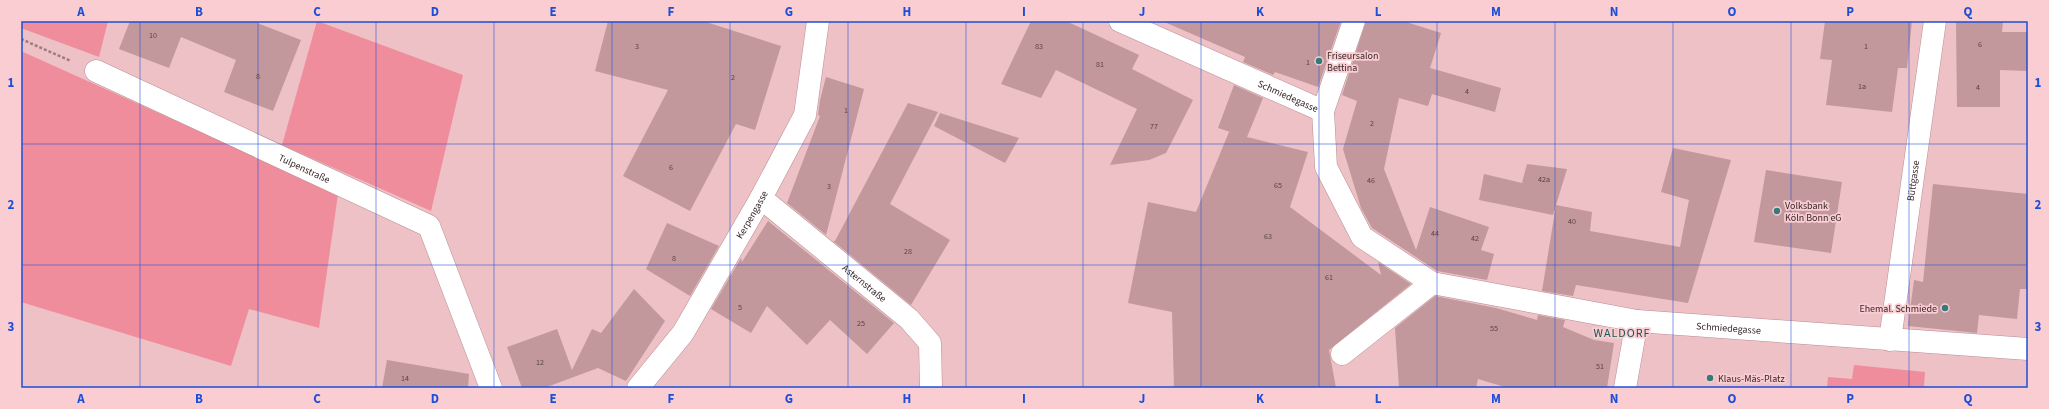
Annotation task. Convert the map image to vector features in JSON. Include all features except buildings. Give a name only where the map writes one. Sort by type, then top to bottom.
[{"type":"street","name":"Kerpengasse","points":[[638,388],[683,333],[761,198],[804,115],[818,21]]},
{"type":"street","name":"Schmiedegasse","points":[[1120,21],[1323,110],[1326,167],[1362,237],[1432,283],[1637,321],[2028,349]]},
{"type":"street","points":[[1323,110],[1354,21]]},
{"type":"street","name":"Büttgasse","points":[[1890,340],[1935,21]]},
{"type":"street","name":"Tulpenstraße","points":[[96,71],[429,226],[491,388]]},
{"type":"street","name":"Asternstraße","points":[[761,198],[909,318],[930,343],[930,388]]},
{"type":"street","points":[[1342,354],[1432,283]]},
{"type":"street","points":[[1625,388],[1637,321]]},
{"type":"path","points":[[21,39],[96,71]]},
{"type":"shaded area","points":[[21,21],[108,21],[99,57],[21,28]]},
{"type":"shaded area","points":[[317,21],[463,75],[431,211],[282,145]]},
{"type":"shaded area","points":[[21,51],[338,194],[319,328],[249,309],[231,366],[21,302]]},
{"type":"shaded area","points":[[1854,365],[1925,372],[1924,386],[1941,388],[1827,388],[1828,377],[1852,379]]},
{"type":"place","name":"Friseursalon Bettina","points":[[1319,61]]},
{"type":"place","name":"Volksbank Köln Bonn eG","points":[[1777,211]]},
{"type":"place","name":"Ehemal. Schmiede","points":[[1945,308]]},
{"type":"place","name":"Klaus-Mäs-Platz","points":[[1710,378]]},
{"type":"district","name":"WALDORF","points":[[1622,333]]}]
